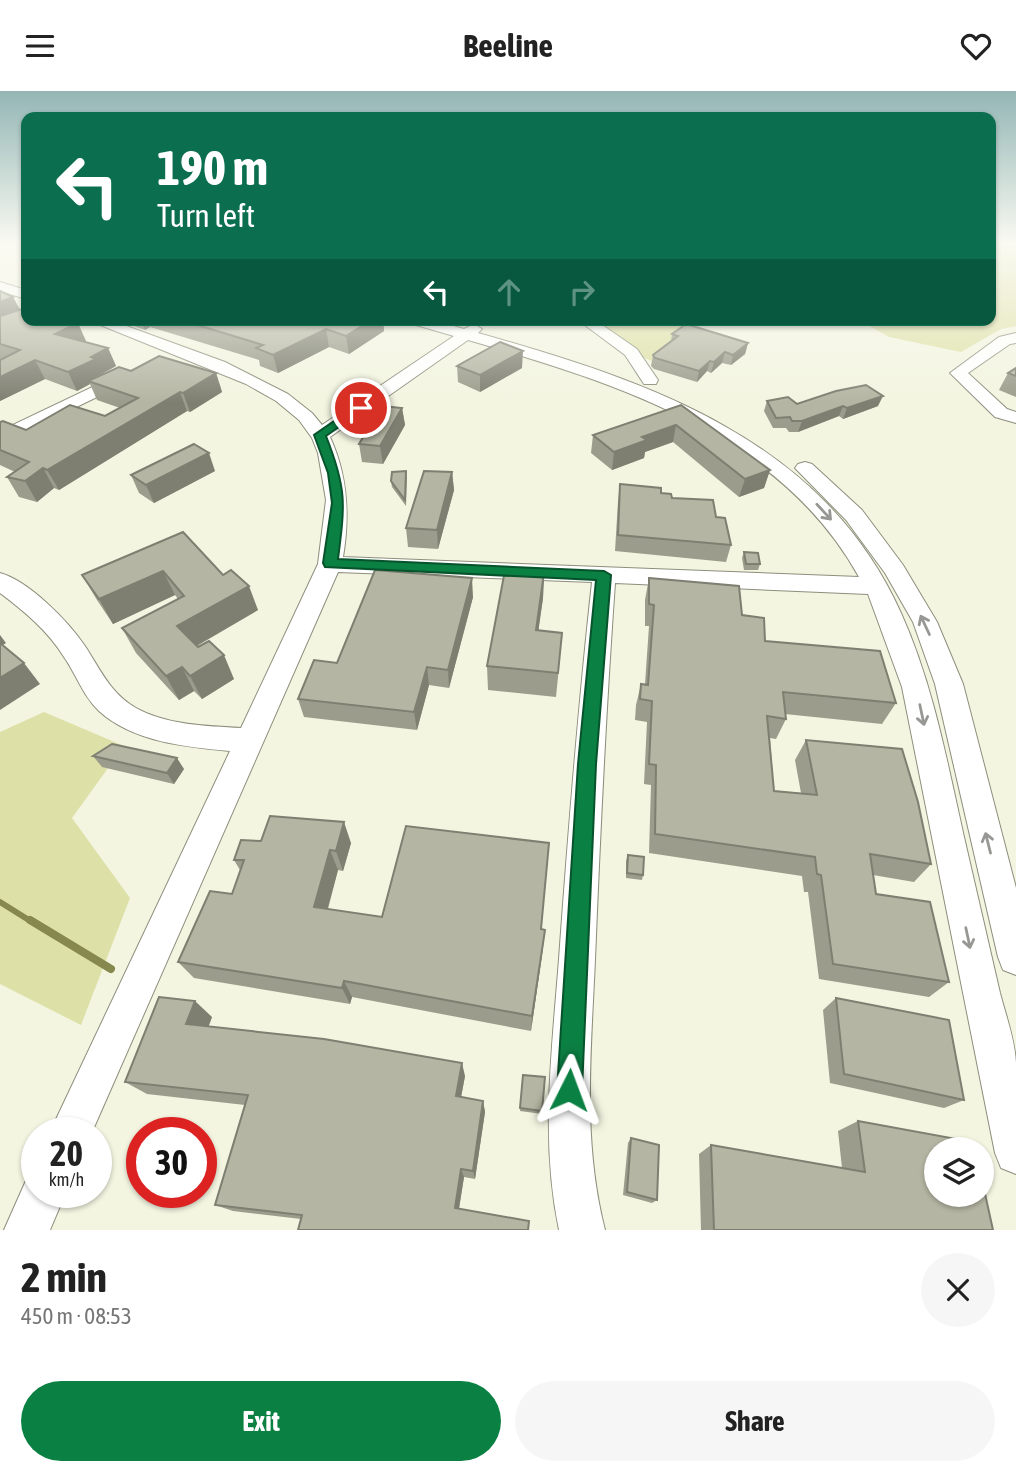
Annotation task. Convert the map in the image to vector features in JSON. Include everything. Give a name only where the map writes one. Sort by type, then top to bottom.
[{"type":"street","points":[[78,1117],[330,563],[338,503],[334,473],[320,435],[288,403],[233,371],[111,326]]},
{"type":"street","points":[[594,326],[631,352],[650,380]]},
{"type":"street","points":[[320,435],[463,328]]},
{"type":"street","points":[[463,328],[650,380],[746,426],[812,474],[853,515],[895,570],[925,621],[949,684],[1016,957]]},
{"type":"street","points":[[463,328],[637,388],[728,432],[796,482],[833,522],[867,570],[898,633],[916,687],[1016,1153]]},
{"type":"street","points":[[1016,338],[1005,340],[958,373],[1001,413],[1016,418]]},
{"type":"street","points":[[0,438],[178,351]]},
{"type":"street","points":[[330,563],[875,586]]},
{"type":"street","points":[[582,1230],[569,1158],[569,1090],[587,764],[604,575]]},
{"type":"street","points":[[0,581],[28,600],[71,647],[86,675],[111,705],[146,725],[169,732],[249,740]]},
{"type":"street","points":[[27,1230],[37,1208]]},
{"type":"green space","points":[[996,297],[1016,297],[1016,326],[1001,329],[961,352],[889,337],[870,326],[996,326]]},
{"type":"green space","points":[[594,326],[685,326],[654,362],[631,352]]},
{"type":"green space","points":[[44,712],[124,746],[72,818],[130,898],[81,1025],[0,984],[0,732]]},
{"type":"building","points":[[21,310],[21,326],[72,326],[55,334],[108,348],[91,357],[96,359],[68,372],[35,360],[0,377],[0,360],[20,350],[0,344],[0,316]]},
{"type":"building","points":[[201,326],[362,326],[346,336],[326,329],[273,355],[256,348],[263,345]]},
{"type":"building","points":[[683,326],[693,326],[748,343],[733,355],[725,352],[699,371],[655,358],[653,355],[678,336],[672,334]]},
{"type":"building","points":[[500,342],[523,351],[480,375],[457,366]]},
{"type":"building","points":[[159,356],[216,373],[47,470],[43,468],[25,481],[7,477],[29,462],[0,450],[0,422],[26,430],[70,405],[105,416],[138,398],[88,381],[119,367],[131,371]]},
{"type":"building","points":[[1016,368],[1016,376],[1008,373]]},
{"type":"building","points":[[866,385],[883,396],[847,408],[843,406],[802,421],[792,421],[790,417],[776,418],[767,401],[788,397],[797,404],[836,391]]},
{"type":"building","points":[[681,405],[770,470],[745,479],[676,425],[642,437],[647,440],[614,452],[593,435]]},
{"type":"building","points":[[382,406],[402,408],[380,446],[359,444]]},
{"type":"building","points":[[194,444],[209,453],[146,485],[131,475]]},
{"type":"building","points":[[406,471],[405,500],[391,481],[392,472]]},
{"type":"building","points":[[424,471],[452,472],[437,530],[406,528]]},
{"type":"building","points":[[620,484],[661,488],[661,493],[671,494],[672,498],[713,500],[716,517],[725,518],[731,545],[618,535]]},
{"type":"building","points":[[183,532],[223,575],[231,570],[249,586],[177,626],[198,647],[209,641],[224,655],[190,676],[182,667],[166,676],[122,628],[184,596],[163,571],[99,599],[82,575]]},
{"type":"building","points":[[744,552],[758,553],[760,564],[746,564]]},
{"type":"building","points":[[375,570],[472,578],[448,670],[427,667],[414,712],[298,699],[314,660],[337,663]]},
{"type":"building","points":[[505,570],[544,573],[536,630],[562,633],[558,673],[487,666]]},
{"type":"building","points":[[649,578],[739,586],[742,615],[764,618],[765,641],[880,651],[896,703],[783,692],[786,719],[767,716],[774,791],[817,795],[806,740],[902,749],[918,802],[931,864],[870,854],[876,894],[930,902],[949,982],[833,964],[821,875],[817,874],[815,857],[655,834],[656,765],[649,764],[652,701],[640,699],[641,684],[648,685],[654,605],[649,604]]},
{"type":"building","points":[[0,643],[24,663],[0,678]]},
{"type":"building","points":[[112,744],[177,758],[167,773],[93,756]]},
{"type":"building","points":[[270,816],[344,822],[336,851],[330,850],[314,907],[382,917],[406,826],[549,843],[541,929],[545,930],[532,1016],[344,981],[342,988],[178,962],[210,891],[232,894],[244,860],[234,860],[241,840],[261,841]]},
{"type":"building","points":[[628,855],[644,857],[643,875],[627,873]]},
{"type":"building","points":[[159,997],[195,1001],[186,1024],[324,1039],[462,1063],[456,1096],[483,1101],[473,1171],[461,1169],[455,1208],[529,1221],[528,1230],[298,1230],[302,1215],[217,1205],[248,1095],[125,1082]]},
{"type":"building","points":[[836,998],[949,1020],[964,1100],[844,1074]]},
{"type":"building","points":[[523,1075],[545,1077],[542,1111],[520,1108]]},
{"type":"building","points":[[858,1121],[946,1137],[924,1137],[924,1207],[988,1207],[993,1230],[714,1230],[711,1145],[865,1172]]},
{"type":"building","points":[[631,1138],[659,1145],[657,1200],[627,1192]]},
{"type":"waterway","points":[[0,902],[32,922]]},
{"type":"waterway","points":[[30,920],[111,969]]},
{"type":"route","points":[[361,408],[320,435],[334,473],[338,503],[330,563],[604,575],[587,764],[569,1090]]}]
